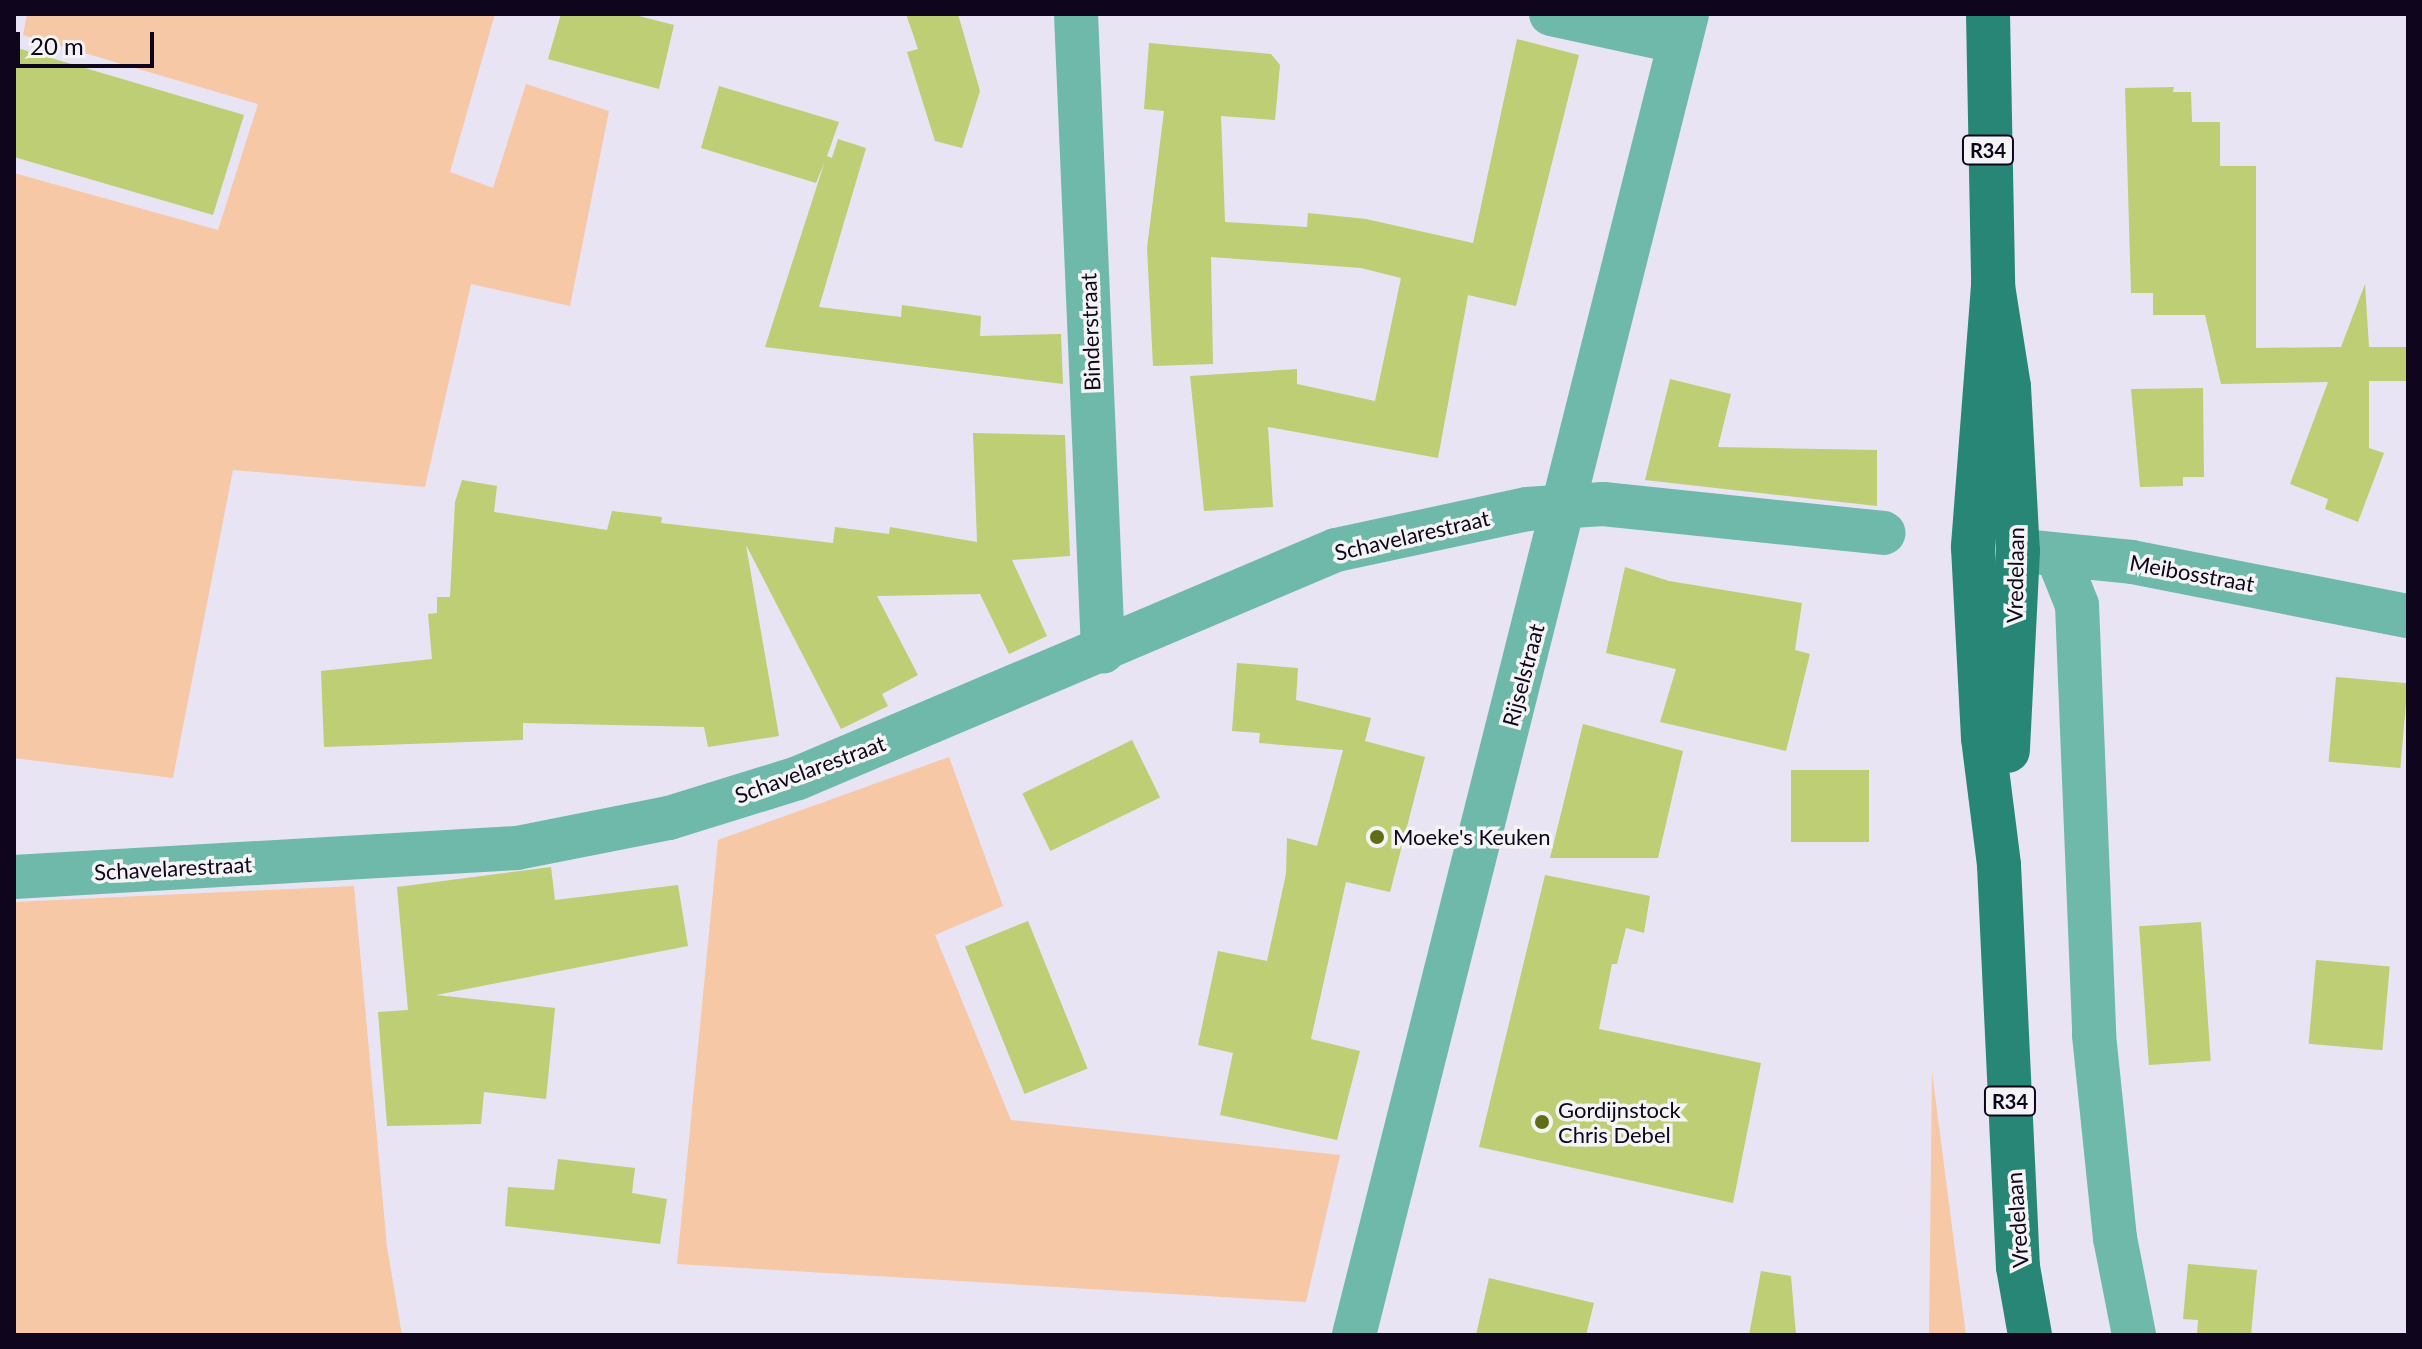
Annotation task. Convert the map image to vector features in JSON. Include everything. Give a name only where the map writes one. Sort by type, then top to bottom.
[{"type":"main road","name":"Vredelaan","points":[[1988,14],[1993,286],[1973,547],[1983,738],[1999,865],[2018,1267],[2030,1335]]},
{"type":"main road","name":"Vredelaan","points":[[1993,286],[2037,553],[1999,865]]},
{"type":"street","name":"Binderstraat","points":[[1076,14],[1103,651]]},
{"type":"street","points":[[1551,14],[1683,28]]},
{"type":"street","name":"Rijselstraat","points":[[1354,1335],[1568,502],[1683,28]]},
{"type":"street","name":"Schavelarestraat","points":[[14,877],[517,848],[669,818],[798,778],[1336,550],[1568,502]]},
{"type":"street","points":[[1568,502],[1884,533]]},
{"type":"street","name":"Meibosstraat","points":[[1973,547],[2132,562],[2408,616]]},
{"type":"street","points":[[2037,553],[2077,605],[2094,1035],[2115,1238],[2134,1335]]},
{"type":"shaded area","points":[[27,14],[495,14],[450,172],[493,188],[526,84],[609,111],[570,306],[471,284],[425,487],[233,470],[173,778],[14,758],[14,173],[218,230],[258,104],[23,35]]},
{"type":"shaded area","points":[[949,757],[1003,906],[935,935],[1011,1120],[1340,1155],[1306,1302],[677,1264],[718,840]]},
{"type":"shaded area","points":[[354,886],[387,1247],[402,1335],[14,1335],[14,902]]},
{"type":"shaded area","points":[[1932,1072],[1966,1335],[1929,1335]]},
{"type":"building","points":[[561,14],[631,14],[674,25],[659,89],[548,59]]},
{"type":"building","points":[[906,14],[958,14],[980,91],[962,148],[935,141],[907,52],[918,49]]},
{"type":"building","points":[[1517,39],[1579,55],[1516,306],[1468,295],[1438,458],[1268,427],[1273,507],[1204,511],[1190,376],[1297,369],[1297,384],[1375,401],[1401,278],[1361,268],[1211,257],[1213,364],[1153,366],[1147,248],[1164,111],[1144,109],[1149,43],[1271,54],[1280,65],[1275,120],[1221,116],[1225,222],[1307,227],[1308,213],[1366,219],[1473,243]]},
{"type":"building","points":[[14,47],[244,115],[213,215],[14,157]]},
{"type":"building","points":[[719,86],[839,122],[827,156],[832,158],[838,139],[866,148],[819,307],[901,317],[902,305],[981,316],[980,336],[1061,334],[1063,384],[765,347],[825,161],[816,183],[701,148]]},
{"type":"building","points":[[2174,87],[2173,92],[2191,92],[2192,122],[2220,122],[2220,166],[2256,166],[2256,348],[2341,347],[2365,284],[2369,347],[2408,347],[2408,381],[2369,381],[2369,448],[2384,453],[2358,522],[2325,509],[2328,499],[2290,484],[2328,382],[2221,384],[2205,315],[2153,315],[2153,293],[2131,293],[2125,88]]},
{"type":"building","points":[[1670,379],[1731,394],[1718,447],[1877,450],[1877,506],[1645,480]]},
{"type":"building","points":[[2203,388],[2204,477],[2183,477],[2183,486],[2140,487],[2131,389]]},
{"type":"building","points":[[973,433],[1065,435],[1070,556],[1012,560],[1047,636],[1009,654],[980,594],[877,596],[918,675],[882,694],[888,706],[841,729],[746,545],[779,736],[708,747],[704,727],[523,723],[523,740],[324,747],[321,671],[432,659],[428,614],[437,613],[437,597],[450,597],[455,502],[462,480],[497,486],[494,512],[607,530],[612,511],[662,517],[661,523],[833,543],[835,527],[889,534],[890,527],[977,542]]},
{"type":"building","points":[[1625,567],[1669,581],[1802,603],[1795,650],[1810,654],[1786,751],[1660,722],[1676,669],[1606,653]]},
{"type":"building","points":[[1237,663],[1298,668],[1296,700],[1371,718],[1365,741],[1425,757],[1390,892],[1346,882],[1311,1039],[1360,1051],[1337,1140],[1220,1115],[1233,1053],[1198,1045],[1218,951],[1267,961],[1286,874],[1287,838],[1317,846],[1343,750],[1259,743],[1260,733],[1232,731]]},
{"type":"building","points":[[2336,677],[2408,683],[2400,768],[2329,762]]},
{"type":"building","points":[[1583,724],[1683,751],[1658,858],[1550,858]]},
{"type":"building","points":[[1132,740],[1160,798],[1050,851],[1022,793]]},
{"type":"building","points":[[1791,770],[1869,770],[1869,842],[1791,842]]},
{"type":"building","points":[[551,867],[555,900],[678,885],[688,946],[436,995],[555,1008],[546,1099],[484,1092],[481,1124],[387,1126],[378,1012],[408,1010],[397,887]]},
{"type":"building","points":[[1545,875],[1650,896],[1644,933],[1626,928],[1617,964],[1612,964],[1599,1029],[1761,1063],[1733,1203],[1479,1147]]},
{"type":"building","points":[[1028,921],[1088,1068],[1025,1094],[965,946]]},
{"type":"building","points":[[2201,922],[2211,1061],[2149,1065],[2139,926]]},
{"type":"building","points":[[2316,960],[2390,966],[2382,1050],[2309,1044]]},
{"type":"building","points":[[558,1159],[635,1168],[632,1193],[667,1199],[660,1244],[505,1226],[508,1187],[554,1190]]},
{"type":"building","points":[[2188,1264],[2257,1270],[2251,1335],[2197,1335],[2198,1320],[2183,1319]]},
{"type":"building","points":[[1761,1271],[1791,1276],[1796,1335],[1749,1335]]},
{"type":"building","points":[[1489,1278],[1594,1303],[1586,1335],[1476,1335]]},
{"type":"place","name":"Moeke's Keuken","points":[[1377,837]]},
{"type":"place","name":"Gordijnstock Chris Debel","points":[[1542,1122]]}]
